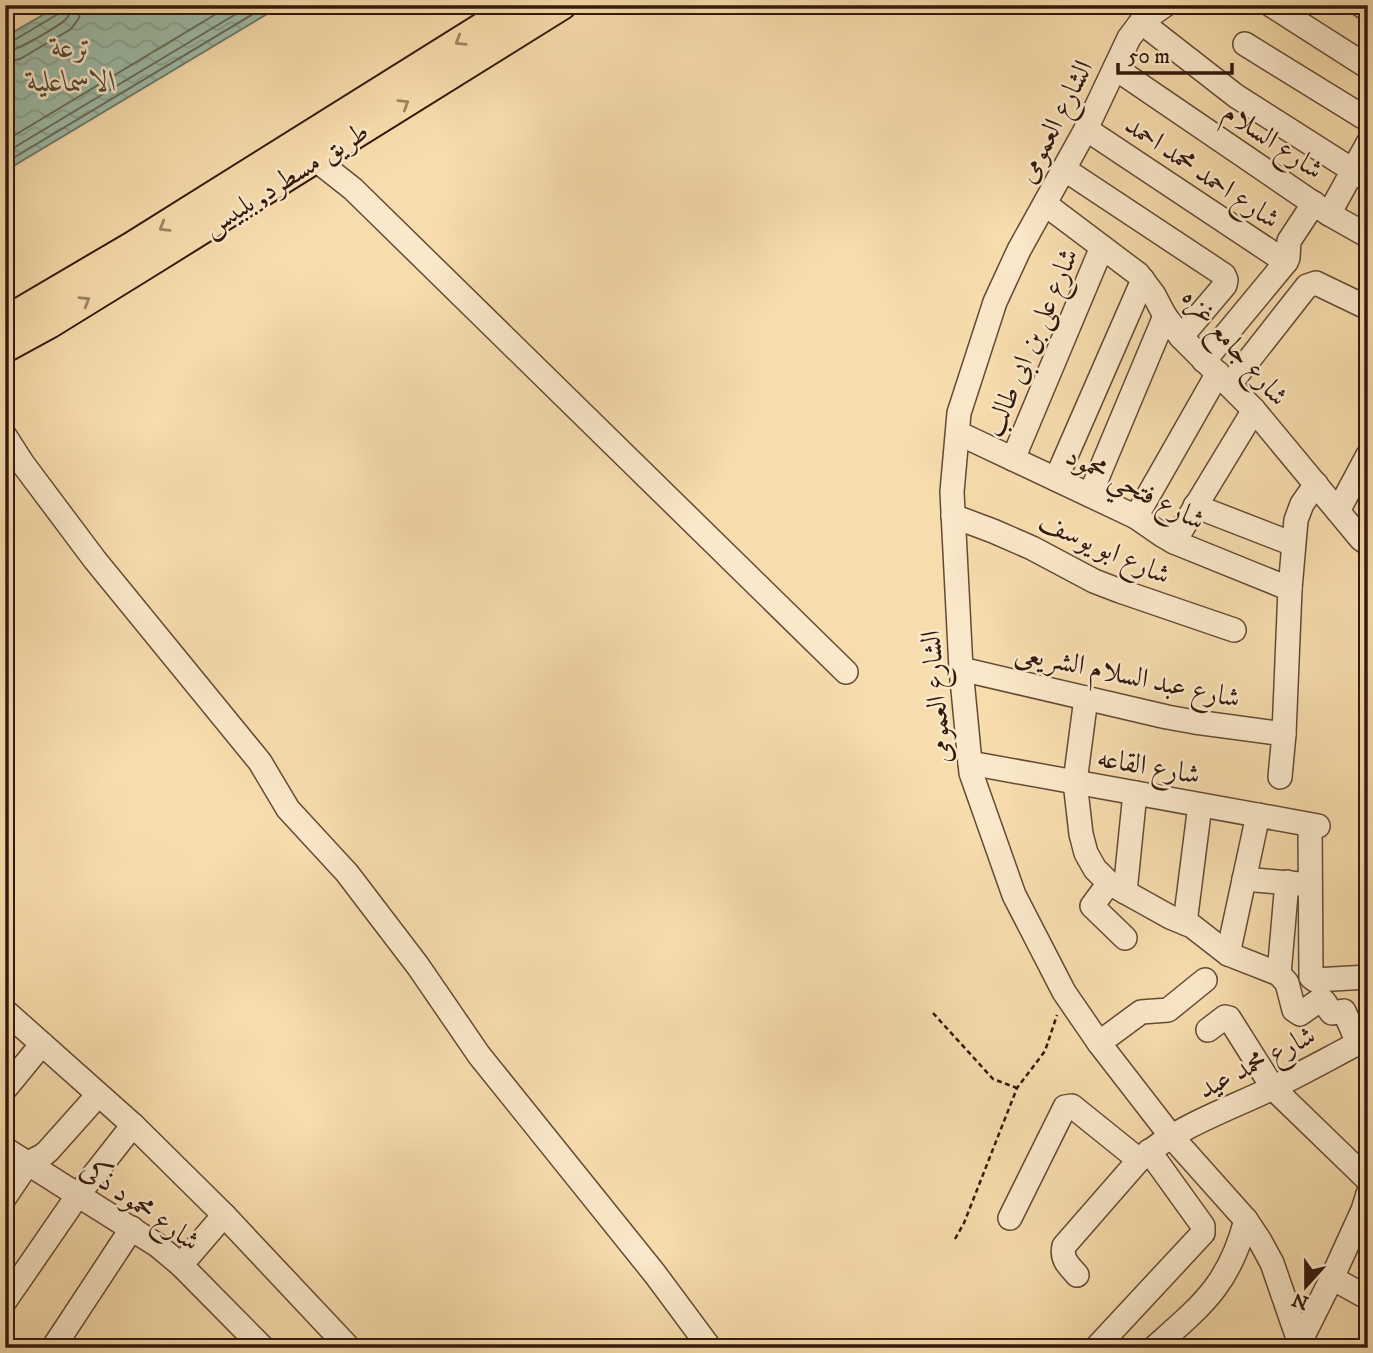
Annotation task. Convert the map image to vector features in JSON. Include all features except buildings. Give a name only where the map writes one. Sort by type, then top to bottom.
[{"type":"main road","name":"طريق مسطرد, بلبيس","points":[[5,348],[43,314],[131,247],[518,5]]},
{"type":"main road","name":"طريق مسطرد, بلبيس","points":[[5,321],[43,314],[315,159],[562,5]]},
{"type":"street","points":[[1271,5],[1368,67]]},
{"type":"street","points":[[1361,5],[1368,10]]},
{"type":"street","points":[[1150,11],[1236,96],[1360,175]]},
{"type":"street","name":"الشارع العمومى","points":[[1150,11],[1129,38],[1086,129],[1019,250],[995,302],[959,413],[952,492],[961,669],[971,773],[1014,895],[1064,992],[1099,1043],[1171,1136],[1246,1220],[1272,1263],[1301,1346]]},
{"type":"street","points":[[1245,44],[1368,120]]},
{"type":"street","name":"شارع السلام","points":[[1115,68],[1322,209],[1368,236]]},
{"type":"street","name":"شارع احمد محمد احمد","points":[[1086,129],[1286,262]]},
{"type":"street","points":[[1136,516],[1217,373],[1286,262],[1287,244],[1360,175],[1368,143]]},
{"type":"street","points":[[315,159],[353,189],[846,672]]},
{"type":"street","points":[[1065,169],[1224,275],[1225,285],[1181,337]]},
{"type":"street","name":"شارع جامع غزه","points":[[1045,204],[1138,274],[1181,337],[1254,410],[1368,544]]},
{"type":"street","name":"شارع على بن ابى طالب","points":[[1013,459],[1102,247]]},
{"type":"street","points":[[1056,479],[1143,280]]},
{"type":"street","points":[[1217,373],[1307,286],[1316,283],[1368,308]]},
{"type":"street","points":[[1090,495],[1165,316]]},
{"type":"street","points":[[1174,542],[1254,410]]},
{"type":"street","name":"شارع فتحي محمود","points":[[958,433],[1136,516],[1174,542],[1290,589]]},
{"type":"street","points":[[5,436],[95,560],[260,762],[288,809],[347,873],[418,965],[479,1055],[655,1273],[709,1348]]},
{"type":"street","points":[[1338,511],[1368,455]]},
{"type":"street","points":[[1280,777],[1293,544],[1298,511],[1316,484]]},
{"type":"street","points":[[1195,506],[1293,544]]},
{"type":"street","name":"شارع ابو يوسف","points":[[953,516],[1032,548],[1119,592],[1234,630]]},
{"type":"street","name":"شارع عبد السلام الشريعى","points":[[961,669],[1195,722],[1284,734]]},
{"type":"street","points":[[1086,698],[1075,782],[1081,834],[1086,853],[1095,869],[1117,888],[1192,926],[1228,954],[1279,974],[1287,983],[1296,1013],[1300,1014],[1318,1000],[1323,1000],[1332,1013],[1346,1013],[1363,1040]]},
{"type":"street","name":"شارع القاعه","points":[[970,763],[1314,825],[1310,884]]},
{"type":"street","points":[[1125,938],[1092,906],[1117,888],[1135,793]]},
{"type":"street","points":[[1185,923],[1200,805]]},
{"type":"street","points":[[1228,954],[1258,815]]},
{"type":"street","points":[[1244,879],[1310,884],[1311,977],[1315,980],[1368,977]]},
{"type":"street","points":[[1279,974],[1287,883]]},
{"type":"street","points":[[1099,1043],[1135,1015],[1147,1011],[1168,1010],[1205,980]]},
{"type":"street","points":[[5,1012],[133,1125],[224,1215],[349,1348]]},
{"type":"street","points":[[1208,1030],[1225,1017],[1229,1018],[1272,1088],[1368,1180]]},
{"type":"street","name":"شارع محمد عيد","points":[[1077,1275],[1064,1260],[1064,1246],[1144,1155],[1171,1136],[1272,1088],[1363,1040]]},
{"type":"street","points":[[5,1089],[42,1044]]},
{"type":"street","points":[[5,1197],[28,1163],[43,1156],[98,1095]]},
{"type":"street","points":[[1010,1218],[1065,1107],[1072,1106],[1144,1155],[1203,1227],[1203,1233],[1096,1348]]},
{"type":"street","points":[[5,1301],[78,1195],[133,1125]]},
{"type":"street","name":"شارع محمود ذكى","points":[[5,1149],[157,1245],[181,1265],[263,1348]]},
{"type":"street","points":[[1301,1346],[1366,1205]]},
{"type":"street","points":[[181,1265],[224,1215]]},
{"type":"street","points":[[1154,1348],[1214,1291],[1239,1245],[1246,1220]]},
{"type":"street","points":[[52,1348],[132,1228]]},
{"type":"street","points":[[1332,1278],[1368,1298]]},
{"type":"path","points":[[954,1239],[964,1223],[1017,1088],[1045,1052],[1064,992]]},
{"type":"path","points":[[933,1013],[993,1079],[1017,1088]]},
{"type":"water","name":"ترعة الاسماعلية","points":[[60,5],[282,5],[5,171],[5,37]]}]
